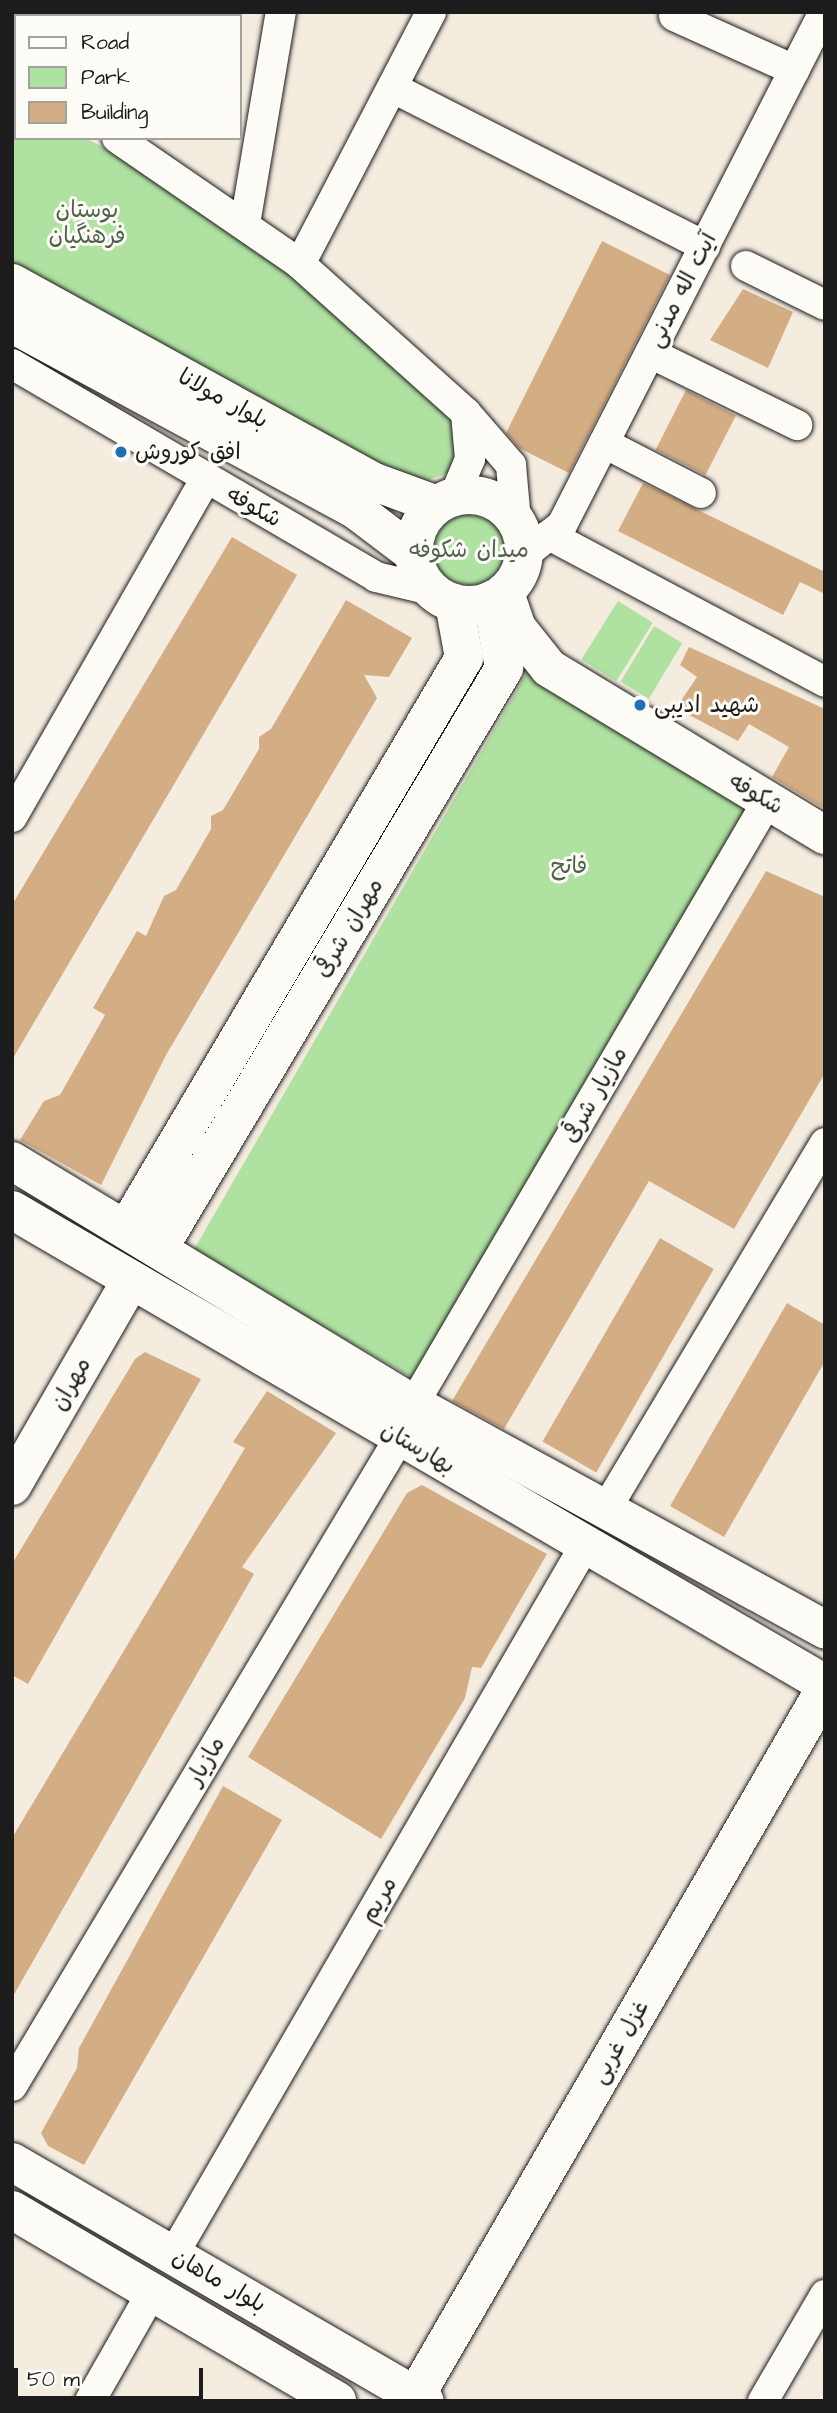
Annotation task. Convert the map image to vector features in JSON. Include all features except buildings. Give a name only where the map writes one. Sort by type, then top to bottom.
[{"type":"main road","name":"بلوار مولانا","points":[[12,283],[372,481],[446,501]]},
{"type":"main road","name":"بلوار مولانا","points":[[12,324],[356,510],[414,554]]},
{"type":"main road","points":[[489,499],[530,537],[498,596],[442,596],[414,554],[422,521],[446,501],[489,499]]},
{"type":"main road","name":"مهران شرقی","points":[[143,1238],[464,658],[442,596]]},
{"type":"main road","name":"مهران شرقی","points":[[143,1238],[504,668],[498,596]]},
{"type":"main road","name":"شکوفه","points":[[498,596],[517,628],[549,668],[825,835]]},
{"type":"main road","name":"بهارستان","points":[[12,1161],[413,1404],[825,1630]]},
{"type":"main road","name":"بهارستان","points":[[12,1210],[130,1282],[825,1686]]},
{"type":"main road","name":"مهران","points":[[12,1486],[130,1282]]},
{"type":"main road","name":"غزل غربی","points":[[421,2398],[825,1686]]},
{"type":"main road","name":"بلوار ماهان","points":[[12,2162],[421,2398]]},
{"type":"main road","name":"بلوار ماهان","points":[[12,2210],[337,2401]]},
{"type":"street","points":[[245,224],[281,12]]},
{"type":"street","points":[[300,264],[431,12]]},
{"type":"street","name":"آیت اله مدنی","points":[[530,537],[562,525],[824,12]]},
{"type":"street","points":[[674,16],[794,70]]},
{"type":"street","points":[[393,88],[705,246]]},
{"type":"street","points":[[120,140],[300,264],[466,413],[511,465],[530,537],[825,682]]},
{"type":"street","points":[[746,266],[825,305]]},
{"type":"street","points":[[650,353],[797,425]]},
{"type":"street","name":"شکوفه","points":[[12,364],[205,480],[376,577],[442,596]]},
{"type":"street","points":[[446,501],[470,459],[466,413]]},
{"type":"street","points":[[604,443],[701,493]]},
{"type":"street","points":[[12,817],[205,480]]},
{"type":"street","name":"مازیار شرقی","points":[[423,1388],[767,802]]},
{"type":"street","points":[[615,1494],[825,1143]]},
{"type":"street","name":"مازیار","points":[[12,2086],[400,1437]]},
{"type":"street","name":"مریم","points":[[173,2255],[585,1545]]},
{"type":"street","points":[[90,2401],[152,2292]]},
{"type":"street","points":[[763,2401],[825,2295]]},
{"type":"green space","name":"بوستان فرهنگیان","points":[[12,100],[14,140],[90,140],[133,164],[244,239],[373,342],[461,429],[454,471],[411,486],[12,263]]},
{"type":"green space","name":"میدان شکوفه","points":[[469,515],[488,521],[498,531],[504,550],[498,569],[488,579],[469,585],[450,579],[440,569],[434,550],[440,531],[450,521]]},
{"type":"green space","points":[[618,601],[653,623],[616,681],[581,660]]},
{"type":"green space","points":[[654,626],[682,643],[649,699],[621,682]]},
{"type":"green space","name":"فاتح","points":[[528,671],[760,805],[425,1385],[193,1251]]},
{"type":"place","name":"افق کوروش","points":[[121,452]]},
{"type":"place","name":"شهید ادیبی","points":[[640,705]]}]
